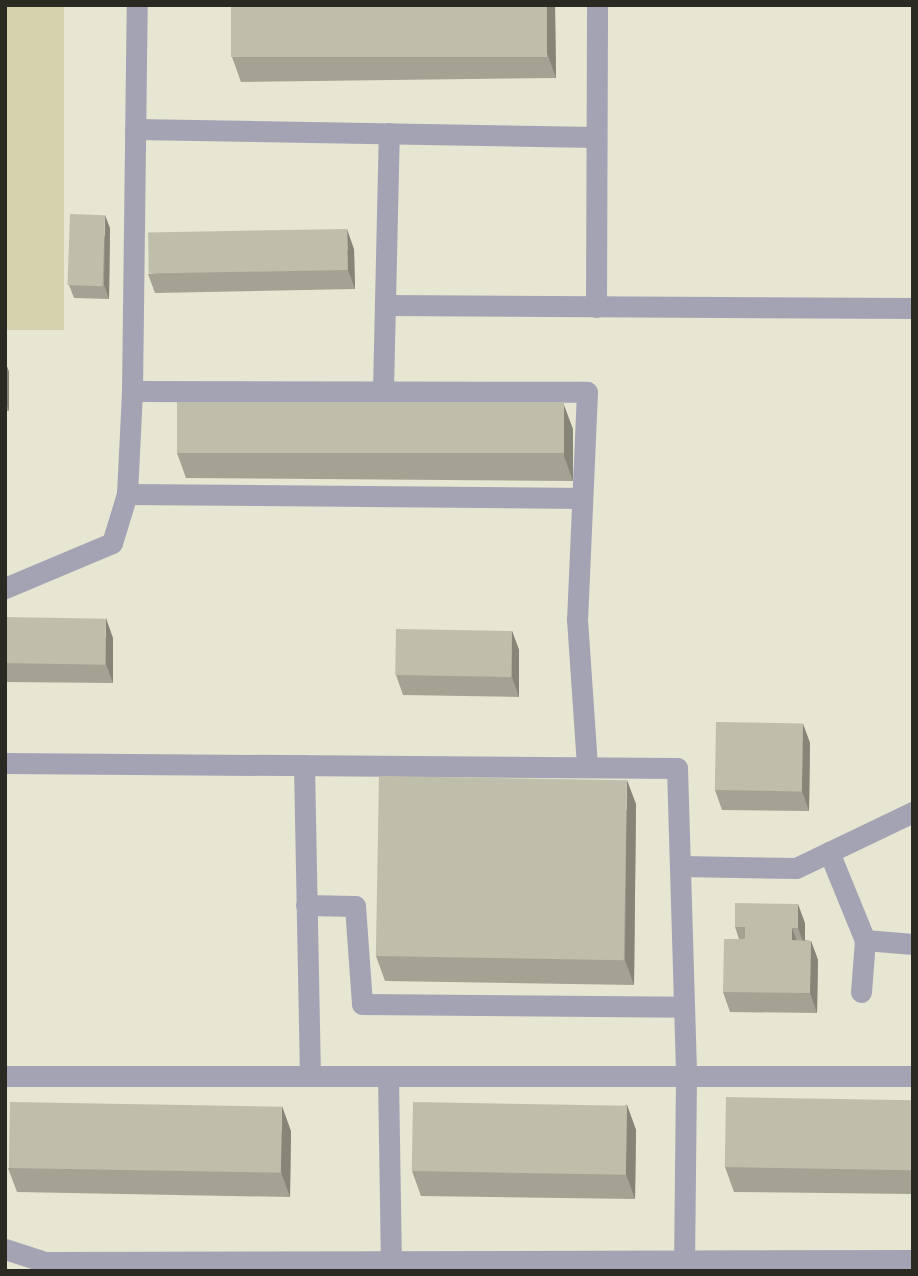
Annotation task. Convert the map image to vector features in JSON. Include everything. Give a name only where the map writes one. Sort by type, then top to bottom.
[{"type":"lane","points":[[5,588],[112,543],[127,494],[132,391],[137,5]]},
{"type":"lane","points":[[596,307],[597,5]]},
{"type":"lane","points":[[135,129],[596,137]]},
{"type":"lane","points":[[383,390],[389,133]]},
{"type":"lane","points":[[385,305],[913,308]]},
{"type":"lane","points":[[132,391],[587,392],[577,619],[587,767]]},
{"type":"lane","points":[[127,494],[582,498]]},
{"type":"lane","points":[[5,763],[677,768],[686,1076],[684,1261]]},
{"type":"lane","points":[[304,765],[310,1076]]},
{"type":"lane","points":[[681,866],[796,868],[913,812]]},
{"type":"lane","points":[[828,852],[864,940],[861,992]]},
{"type":"lane","points":[[306,905],[355,905],[362,1004],[684,1007]]},
{"type":"lane","points":[[864,940],[913,944]]},
{"type":"lane","points":[[5,1076],[913,1076]]},
{"type":"lane","points":[[388,1076],[391,1261]]},
{"type":"lane","points":[[5,1249],[45,1266],[391,1261],[611,1266],[684,1261],[913,1260]]},
{"type":"shaded area","points":[[5,5],[64,5],[64,330],[5,330]]},
{"type":"building","points":[[231,5],[547,5],[547,57],[231,57]]},
{"type":"building","points":[[70,214],[105,215],[103,286],[68,285]]},
{"type":"building","points":[[347,229],[348,270],[149,273],[148,232]]},
{"type":"building","points":[[177,402],[564,402],[564,453],[177,453]]},
{"type":"building","points":[[5,617],[106,619],[105,665],[5,663]]},
{"type":"building","points":[[396,629],[512,631],[511,677],[395,675]]},
{"type":"building","points":[[716,722],[803,724],[802,792],[715,790]]},
{"type":"building","points":[[379,776],[627,780],[624,960],[376,956]]},
{"type":"building","points":[[735,903],[798,904],[798,928],[792,928],[792,940],[811,941],[810,993],[723,992],[724,939],[745,939],[745,927],[735,927]]},
{"type":"building","points":[[726,1097],[913,1100],[912,1170],[725,1167]]},
{"type":"building","points":[[10,1102],[282,1107],[281,1173],[9,1168]]},
{"type":"building","points":[[413,1102],[627,1106],[626,1175],[412,1171]]}]
